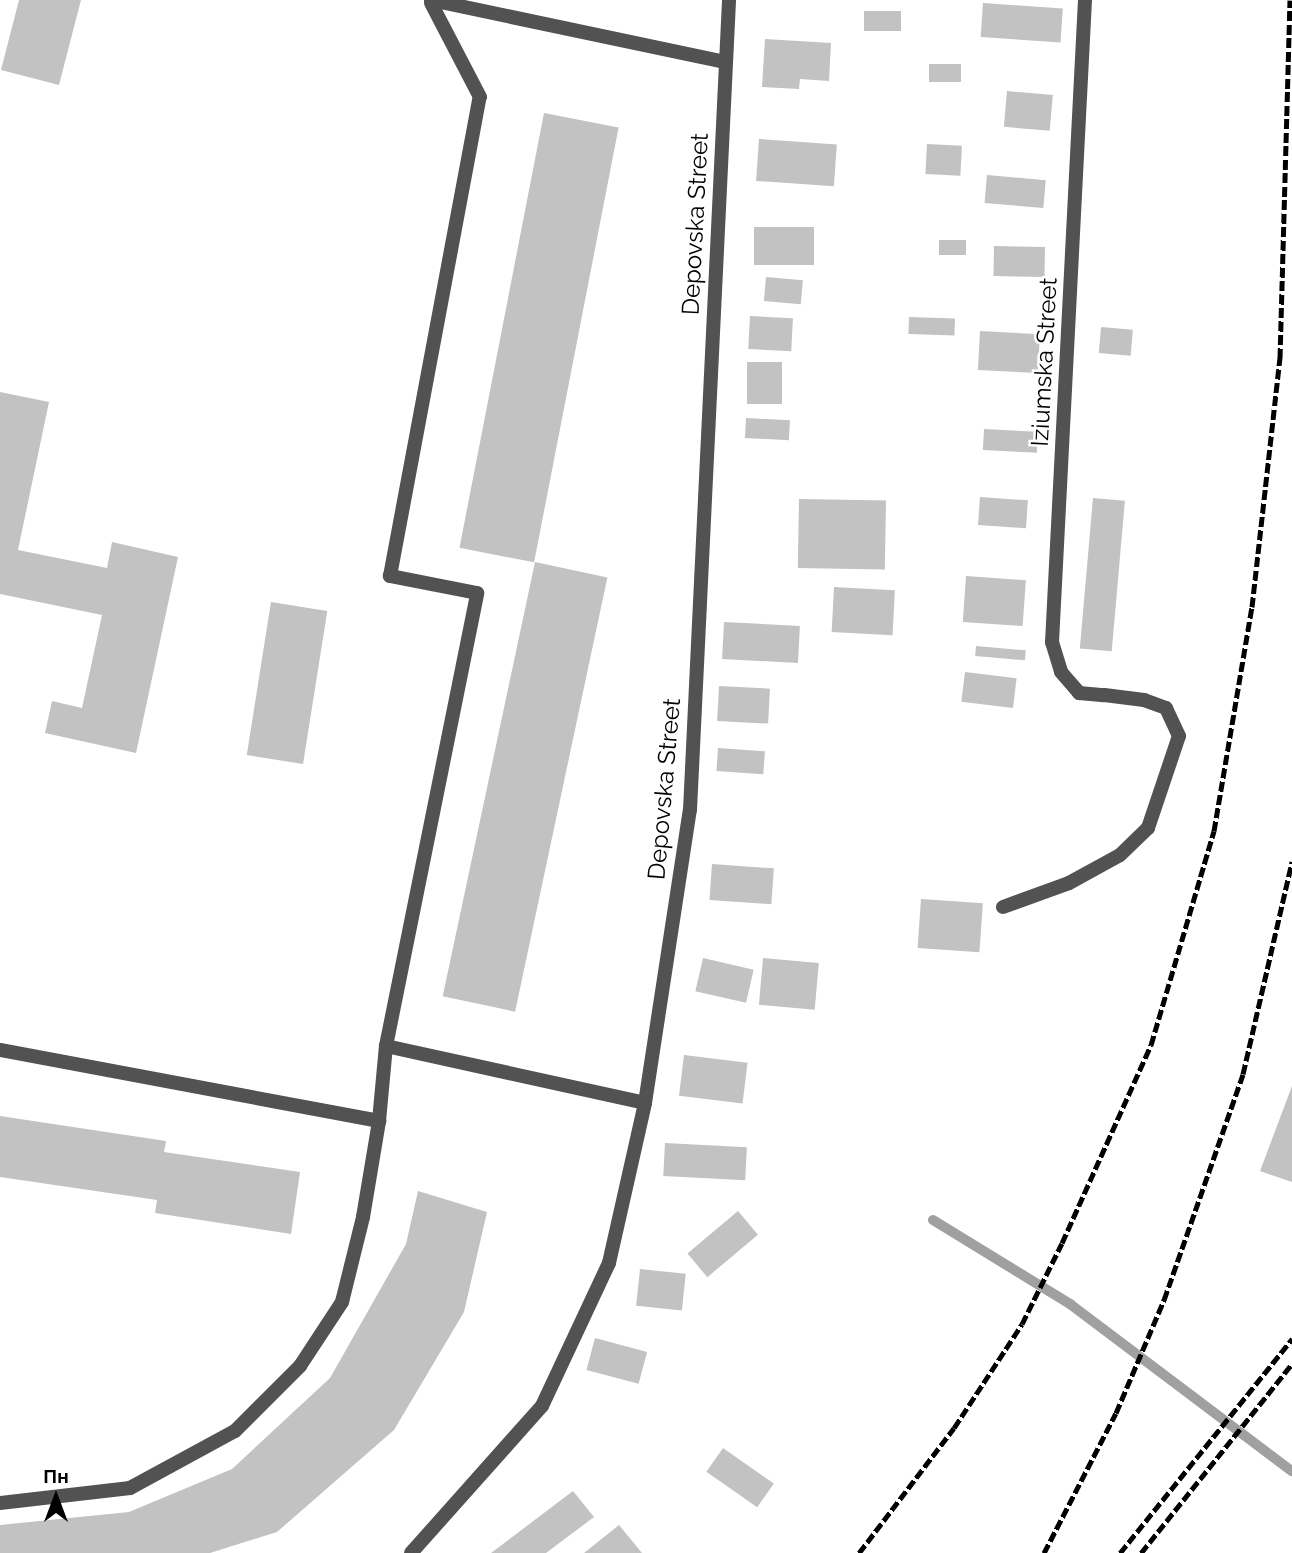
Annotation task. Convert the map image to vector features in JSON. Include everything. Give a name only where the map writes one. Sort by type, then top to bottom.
[{"type":"street","name":"Depovska Street","points":[[411,1553],[542,1406],[609,1263],[645,1103],[690,810],[729,0]]},
{"type":"street","name":"Iziumska Street","points":[[1003,907],[1069,883],[1110,861],[1148,828],[1179,736],[1167,708],[1144,700],[1079,693],[1061,673],[1052,642],[1085,0]]},
{"type":"street","points":[[431,1],[725,62]]},
{"type":"street","points":[[0,1503],[130,1488],[235,1431],[300,1366],[342,1302],[363,1217],[379,1121],[386,1046],[477,593],[390,576],[480,97],[431,1]]},
{"type":"street","points":[[386,1046],[645,1103]]},
{"type":"street","points":[[0,1050],[379,1121]]},
{"type":"building","points":[[19,0],[81,0],[59,85],[1,70]]},
{"type":"building","points":[[983,3],[1063,9],[1060,42],[981,37]]},
{"type":"building","points":[[864,11],[901,11],[901,31],[864,31]]},
{"type":"building","points":[[765,39],[831,43],[829,81],[800,79],[799,89],[762,87]]},
{"type":"building","points":[[929,64],[961,64],[961,82],[929,82]]},
{"type":"building","points":[[1007,91],[1053,95],[1050,131],[1004,127]]},
{"type":"building","points":[[544,113],[619,128],[534,562],[459,548]]},
{"type":"building","points":[[759,139],[837,144],[834,186],[756,181]]},
{"type":"building","points":[[927,144],[962,146],[960,176],[925,174]]},
{"type":"building","points":[[987,175],[1046,180],[1043,208],[985,203]]},
{"type":"building","points":[[754,227],[814,227],[814,265],[754,265]]},
{"type":"building","points":[[939,240],[966,240],[966,255],[939,255]]},
{"type":"building","points":[[994,246],[1045,247],[1044,277],[993,276]]},
{"type":"building","points":[[766,277],[803,280],[801,304],[764,301]]},
{"type":"building","points":[[750,316],[793,318],[791,351],[748,349]]},
{"type":"building","points":[[909,317],[955,319],[954,336],[908,334]]},
{"type":"building","points":[[1101,327],[1133,330],[1131,356],[1099,353]]},
{"type":"building","points":[[980,331],[1040,334],[1038,373],[978,370]]},
{"type":"building","points":[[747,362],[782,362],[782,404],[747,404]]},
{"type":"building","points":[[0,392],[49,402],[18,550],[107,568],[112,542],[178,557],[136,753],[45,733],[52,701],[82,708],[102,615],[0,594]]},
{"type":"building","points":[[746,418],[790,420],[789,440],[745,438]]},
{"type":"building","points":[[984,429],[1038,432],[1037,453],[983,450]]},
{"type":"building","points":[[980,497],[1028,500],[1026,528],[978,525]]},
{"type":"building","points":[[1093,498],[1125,501],[1112,651],[1080,648]]},
{"type":"building","points":[[799,499],[886,501],[885,570],[798,568]]},
{"type":"building","points":[[535,562],[607,577],[515,1012],[443,996]]},
{"type":"building","points":[[966,576],[1026,580],[1023,626],[963,622]]},
{"type":"building","points":[[834,587],[895,590],[893,635],[832,632]]},
{"type":"building","points":[[271,602],[327,611],[303,764],[247,755]]},
{"type":"building","points":[[724,622],[800,626],[798,663],[722,659]]},
{"type":"building","points":[[976,646],[1026,650],[1025,660],[975,656]]},
{"type":"building","points":[[965,672],[1017,678],[1013,708],[961,702]]},
{"type":"building","points":[[719,686],[770,689],[768,724],[717,721]]},
{"type":"building","points":[[718,748],[765,751],[763,774],[716,771]]},
{"type":"building","points":[[712,864],[774,868],[771,904],[709,900]]},
{"type":"building","points":[[921,899],[983,903],[979,952],[918,948]]},
{"type":"building","points":[[703,958],[754,970],[746,1003],[695,991]]},
{"type":"building","points":[[763,958],[819,963],[815,1010],[759,1005]]},
{"type":"building","points":[[684,1055],[748,1063],[743,1103],[679,1096]]},
{"type":"building","points":[[1292,1086],[1292,1182],[1260,1171]]},
{"type":"building","points":[[0,1116],[166,1141],[164,1152],[300,1172],[291,1234],[155,1213],[157,1200],[0,1177]]},
{"type":"building","points":[[665,1143],[747,1147],[745,1180],[663,1176]]},
{"type":"building","points":[[418,1191],[487,1212],[464,1312],[394,1430],[277,1532],[210,1553],[0,1553],[0,1525],[129,1512],[232,1469],[330,1378],[406,1244]]},
{"type":"building","points":[[738,1211],[758,1235],[707,1277],[687,1253]]},
{"type":"building","points":[[640,1269],[686,1274],[682,1311],[636,1306]]},
{"type":"building","points":[[595,1338],[647,1352],[639,1384],[586,1370]]},
{"type":"building","points":[[723,1448],[774,1484],[757,1507],[706,1472]]},
{"type":"building","points":[[573,1491],[594,1517],[546,1553],[491,1553]]},
{"type":"building","points":[[619,1525],[642,1553],[584,1553]]},
{"type":"waterway","points":[[933,1220],[1070,1304],[1292,1471]]},
{"type":"railway","points":[[859,1553],[954,1428],[1022,1324],[1062,1243],[1151,1045],[1214,831],[1252,607],[1280,358],[1290,0]]},
{"type":"railway","points":[[1044,1553],[1116,1413],[1164,1300],[1243,1074],[1292,862]]},
{"type":"railway","points":[[1120,1553],[1292,1339]]},
{"type":"railway","points":[[1141,1553],[1292,1364]]}]
